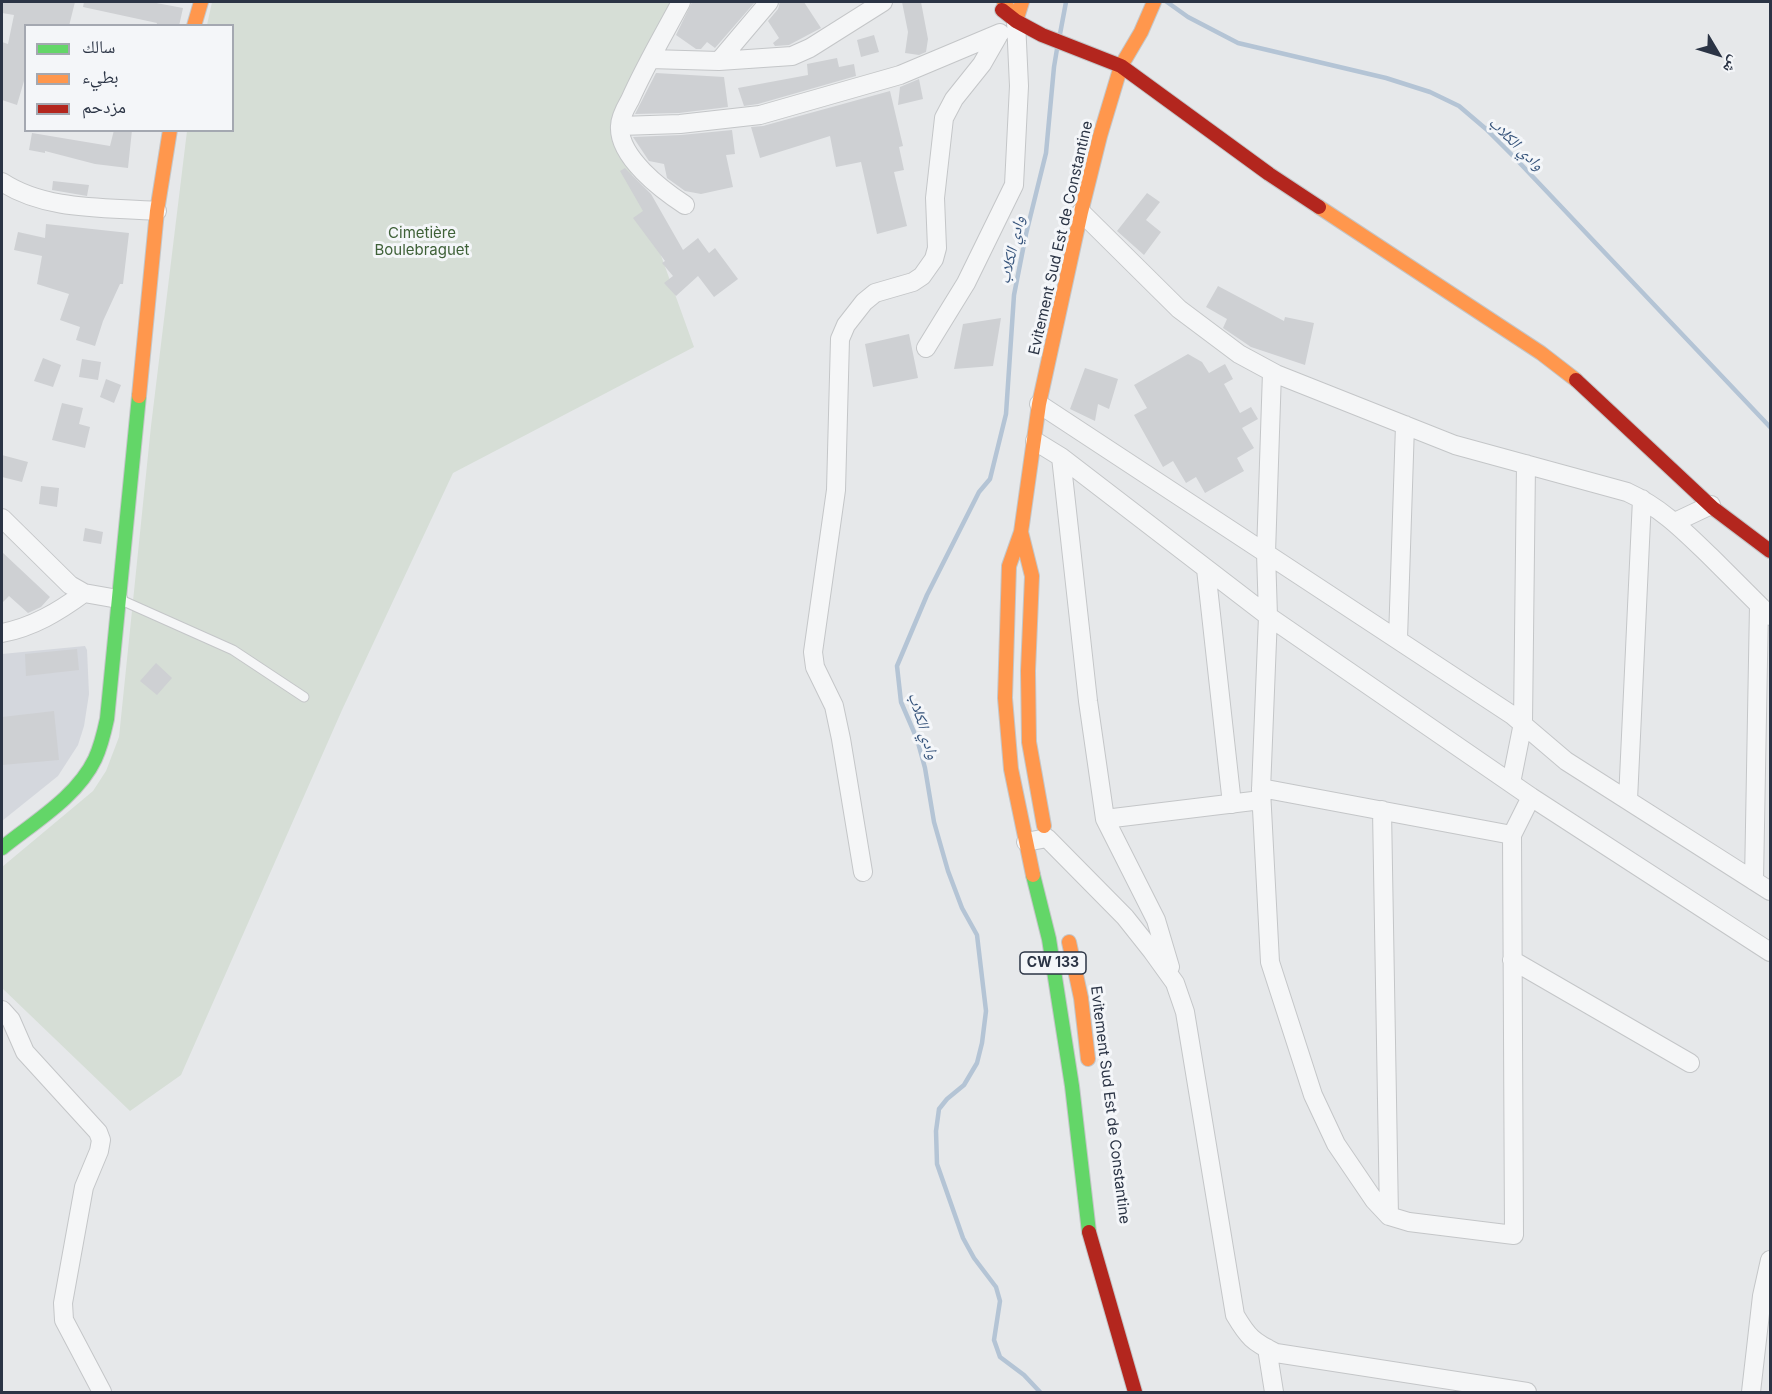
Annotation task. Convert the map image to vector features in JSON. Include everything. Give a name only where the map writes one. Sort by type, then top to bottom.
[{"type":"main road","points":[[195,24],[201,2]]},
{"type":"main road","points":[[994,2],[1016,21],[1042,35],[1121,66],[1269,174],[1541,353],[1579,383],[1711,505],[1770,551]]},
{"type":"main road","points":[[1004,2],[1016,21]]},
{"type":"main road","points":[[1016,21],[1022,2]]},
{"type":"main road","name":"CW 133","points":[[1121,66],[1141,32],[1154,2]]},
{"type":"main road","name":"Evitement Sud Est de Constantine","points":[[1121,66],[1081,212],[1039,404],[1021,532],[1009,566],[1005,698],[1011,769],[1049,939],[1072,1086],[1087,1223],[1135,1392]]},
{"type":"main road","points":[[2,848],[72,791],[89,770],[101,747],[107,719],[157,211],[170,132]]},
{"type":"main road","name":"Evitement Sud Est de Constantine","points":[[1021,532],[1032,576],[1028,670],[1029,742],[1052,861]]},
{"type":"main road","name":"Evitement Sud Est de Constantine","points":[[1066,929],[1082,998],[1089,1069]]},
{"type":"street","points":[[681,2],[632,94],[620,126],[624,144],[638,165],[651,180],[685,205]]},
{"type":"street","points":[[719,61],[768,2]]},
{"type":"street","points":[[650,59],[719,61],[792,56],[810,48],[883,2]]},
{"type":"street","points":[[620,126],[680,124],[760,115],[900,75],[998,36],[1016,21]]},
{"type":"street","points":[[926,348],[966,283],[1014,185],[1019,86],[1016,21]]},
{"type":"street","points":[[862,872],[839,728],[834,706],[815,667],[813,652],[836,490],[840,339],[846,325],[864,302],[875,293],[913,282],[922,276],[934,259],[937,248],[935,198],[944,118],[954,99],[982,64],[998,36]]},
{"type":"street","points":[[2,182],[16,192],[43,201],[157,211]]},
{"type":"street","points":[[1081,212],[1179,309],[1239,354],[1272,372],[1455,445],[1628,492],[1664,512],[1765,611],[1754,881]]},
{"type":"street","points":[[1272,372],[1266,553],[1268,616],[1261,794],[1269,962],[1313,1095],[1336,1144],[1355,1175],[1389,1216],[1408,1222],[1514,1235],[1512,835],[1531,797]]},
{"type":"street","points":[[1039,404],[1512,715],[1566,761],[1770,891]]},
{"type":"street","points":[[1398,639],[1405,425]]},
{"type":"street","points":[[1035,441],[1061,457],[1268,616],[1531,797],[1770,952]]},
{"type":"street","points":[[1061,457],[1088,700],[1105,819],[1156,920],[1185,1012],[1235,1315],[1246,1334],[1276,1353],[1414,1383],[1527,1392]]},
{"type":"street","points":[[1511,783],[1522,723],[1527,464]]},
{"type":"street","points":[[1628,800],[1642,499]]},
{"type":"street","points":[[1675,522],[1711,505]]},
{"type":"street","points":[[2,518],[70,585],[84,593],[118,599]]},
{"type":"street","points":[[1206,569],[1232,804]]},
{"type":"street","points":[[2,633],[18,630],[41,621],[66,607],[84,593]]},
{"type":"street","points":[[1105,819],[1232,804],[1261,794],[1382,810],[1512,835]]},
{"type":"street","points":[[1382,810],[1389,1216]]},
{"type":"street","points":[[1026,842],[1047,838],[1125,917],[1176,983]]},
{"type":"street","points":[[1512,960],[1690,1063]]},
{"type":"street","points":[[2,1010],[11,1020],[25,1052],[98,1132],[101,1140],[99,1151],[84,1187],[63,1303],[64,1320],[102,1392]]},
{"type":"street","points":[[1751,1392],[1762,1296],[1770,1260]]},
{"type":"street","points":[[1267,1348],[1274,1392]]},
{"type":"lane","points":[[118,599],[233,650],[304,697]]},
{"type":"shaded area","points":[[85,646],[89,694],[84,726],[78,745],[58,776],[2,821],[2,654]]},
{"type":"green space","name":"Cimetière Boulebraguet","points":[[212,2],[677,2],[614,125],[694,347],[453,473],[342,710],[181,1075],[130,1111],[2,988],[2,867],[93,791],[106,771],[119,737],[151,426],[187,132],[234,132],[234,24],[207,24]]},
{"type":"building","points":[[2,2],[75,2],[70,24],[24,24],[24,81],[17,105],[2,100],[2,42],[8,44],[14,15],[2,13]]},
{"type":"building","points":[[84,2],[151,2],[183,8],[179,24],[157,24],[83,7]]},
{"type":"building","points":[[692,2],[755,2],[715,48],[707,42],[701,49],[696,49],[676,35]]},
{"type":"building","points":[[780,2],[804,2],[821,28],[789,45],[775,46],[773,43],[779,38],[768,21],[778,9]]},
{"type":"building","points":[[902,2],[921,2],[928,39],[926,52],[919,55],[905,53],[908,32]]},
{"type":"building","points":[[874,35],[879,52],[861,57],[857,40]]},
{"type":"building","points":[[837,58],[839,67],[854,64],[856,76],[744,106],[738,88],[808,75],[807,64]]},
{"type":"building","points":[[656,73],[724,77],[728,107],[679,113],[635,114]]},
{"type":"building","points":[[919,79],[923,99],[898,105],[900,87]]},
{"type":"building","points":[[890,91],[903,146],[899,147],[904,170],[894,172],[907,226],[877,234],[861,162],[836,167],[830,136],[760,158],[751,127],[763,126]]},
{"type":"building","points":[[732,130],[735,154],[726,155],[733,187],[701,194],[685,191],[667,178],[664,164],[649,161],[633,137],[681,135]]},
{"type":"building","points":[[114,132],[132,132],[128,168],[95,164],[45,151],[45,153],[29,150],[32,133],[110,146]]},
{"type":"building","points":[[625,168],[651,194],[683,250],[698,238],[709,253],[715,248],[738,279],[714,297],[698,276],[676,296],[664,283],[673,276],[662,263],[665,261],[633,218],[643,211],[620,171]]},
{"type":"building","points":[[53,181],[89,185],[87,196],[52,190]]},
{"type":"building","points":[[1147,193],[1160,202],[1146,220],[1161,232],[1144,255],[1117,231]]},
{"type":"building","points":[[46,224],[129,233],[123,284],[120,284],[103,321],[95,346],[76,340],[80,327],[60,320],[69,294],[37,284],[42,256],[14,250],[18,232],[45,238]]},
{"type":"building","points":[[1218,286],[1284,321],[1285,317],[1314,323],[1305,365],[1251,347],[1223,328],[1227,319],[1206,307]]},
{"type":"building","points":[[1001,318],[993,366],[954,369],[963,324]]},
{"type":"building","points":[[909,334],[918,378],[873,387],[865,344]]},
{"type":"building","points":[[1188,354],[1202,362],[1209,373],[1225,364],[1233,379],[1224,384],[1240,413],[1251,407],[1258,419],[1242,428],[1254,448],[1237,458],[1244,471],[1205,493],[1196,477],[1186,483],[1173,461],[1163,467],[1134,415],[1147,408],[1134,385]]},
{"type":"building","points":[[43,358],[61,365],[53,387],[34,381]]},
{"type":"building","points":[[82,359],[101,362],[98,380],[79,377]]},
{"type":"building","points":[[1085,368],[1118,379],[1109,409],[1098,404],[1095,421],[1070,409]]},
{"type":"building","points":[[106,379],[121,385],[114,403],[100,397]]},
{"type":"building","points":[[62,403],[83,408],[79,424],[90,427],[85,448],[52,440]]},
{"type":"building","points":[[2,455],[28,462],[22,482],[2,477]]},
{"type":"building","points":[[41,486],[59,488],[57,507],[39,504]]},
{"type":"building","points":[[85,528],[103,532],[101,544],[83,541]]},
{"type":"building","points":[[2,552],[50,597],[41,607],[28,613],[9,596],[2,603]]},
{"type":"building","points":[[77,649],[79,670],[26,676],[25,654]]},
{"type":"building","points":[[156,663],[172,678],[157,695],[140,681]]},
{"type":"building","points":[[54,711],[59,760],[2,765],[2,717]]},
{"type":"waterway","name":"وادي الكلاب","points":[[1060,34],[1066,2]]},
{"type":"waterway","name":"وادي الكلاب","points":[[1167,2],[1188,17],[1238,43],[1386,78],[1430,92],[1459,106],[1515,158],[1770,427]]},
{"type":"waterway","name":"وادي الكلاب","points":[[1040,1392],[1024,1375],[1000,1357],[994,1340],[1000,1301],[996,1287],[974,1258],[963,1238],[937,1164],[936,1131],[939,1109],[964,1085],[977,1063],[986,1011],[977,935],[962,908],[948,871],[934,822],[925,768],[917,739],[901,702],[897,666],[927,595],[979,492],[990,479],[1006,414],[1014,295],[1046,153],[1057,49]]},
{"type":"traffic: fast","points":[[2,848],[66,797],[87,773],[101,744],[107,719],[139,396]]},
{"type":"traffic: fast","points":[[1033,875],[1049,939],[1072,1086],[1089,1232]]},
{"type":"traffic: slow","points":[[195,24],[201,2]]},
{"type":"traffic: slow","points":[[1004,2],[1016,21],[1022,2]]},
{"type":"traffic: slow","points":[[1021,532],[1039,404],[1100,136],[1121,66],[1141,32],[1154,2]]},
{"type":"traffic: slow","points":[[139,396],[157,211],[170,132]]},
{"type":"traffic: slow","points":[[1319,207],[1541,353],[1576,380]]},
{"type":"traffic: slow","points":[[1021,532],[1009,566],[1005,698],[1011,769],[1033,875]]},
{"type":"traffic: slow","points":[[1021,532],[1032,576],[1028,671],[1029,742],[1044,826]]},
{"type":"traffic: slow","points":[[1069,942],[1081,998],[1088,1059]]},
{"type":"traffic: jam","points":[[1002,10],[1016,21],[1042,35],[1121,66],[1269,174],[1319,207]]},
{"type":"traffic: jam","points":[[1576,380],[1713,508],[1770,551]]},
{"type":"traffic: jam","points":[[1089,1232],[1135,1392]]}]
